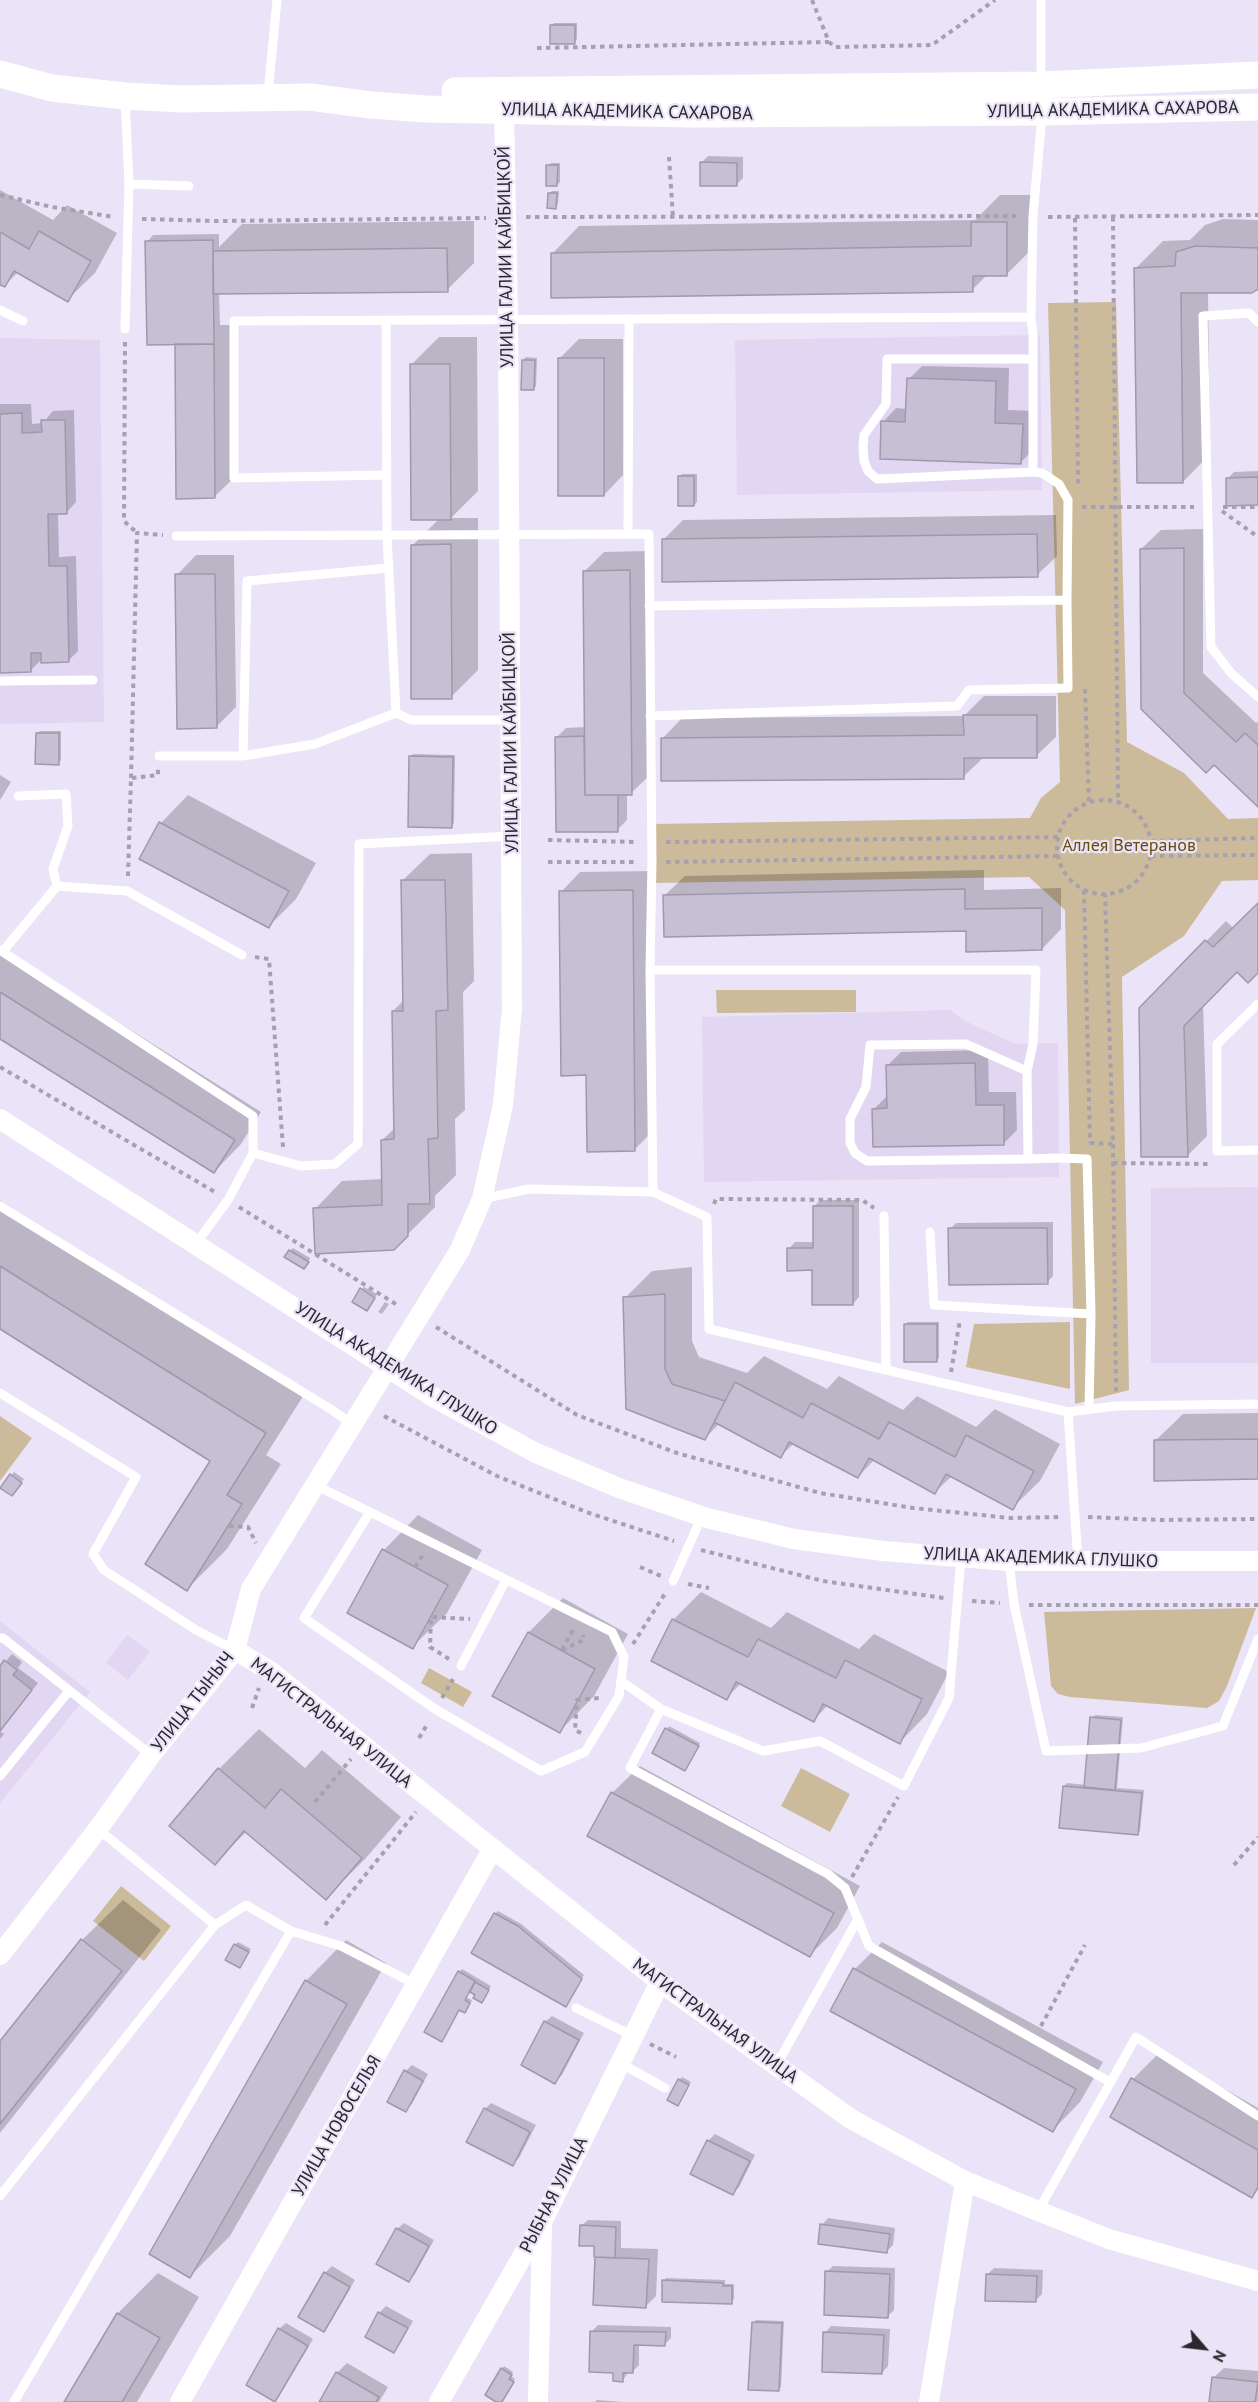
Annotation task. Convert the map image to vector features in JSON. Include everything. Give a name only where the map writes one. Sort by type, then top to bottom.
[{"type":"main road","name":"УЛИЦА АКАДЕМИКА САХАРОВА","points":[[0,74],[52,88],[125,96],[181,99],[310,97],[371,105],[503,100],[697,114],[1042,112],[1258,107]]},
{"type":"main road","points":[[503,100],[1041,85],[1258,75]]},
{"type":"street","name":"УЛИЦА ГАЛИИ КАЙБИЦКОЙ","points":[[388,1368],[460,1250],[482,1199],[503,1105],[512,1008],[512,720],[507,217],[503,100]]},
{"type":"street","name":"УЛИЦА АКАДЕМИКА ГЛУШКО","points":[[0,1119],[435,1398],[536,1453],[619,1488],[702,1516],[794,1539],[883,1551],[1009,1561],[1258,1561]]},
{"type":"street","name":"УЛИЦА ТЫНЫЧ","points":[[0,1955],[98,1829],[151,1755],[235,1650],[251,1589],[388,1368]]},
{"type":"street","name":"МАГИСТРАЛЬНАЯ УЛИЦА","points":[[235,1650],[270,1671],[660,1982],[851,2119],[965,2181],[1038,2211],[1109,2239],[1258,2281]]},
{"type":"street","name":"УЛИЦА НОВОСЕЛЬЯ","points":[[180,2402],[492,1850]]},
{"type":"street","name":"РЫБНАЯ УЛИЦА","points":[[439,2402],[542,2222],[660,1982]]},
{"type":"street","points":[[929,2402],[965,2181]]},
{"type":"street","points":[[538,2402],[542,2222]]},
{"type":"lane","points":[[268,96],[277,0]]},
{"type":"lane","points":[[1041,0],[1041,85]]},
{"type":"lane","points":[[125,96],[129,184],[125,329]]},
{"type":"lane","points":[[1033,472],[1031,317],[1033,216],[1042,112]]},
{"type":"lane","points":[[129,184],[189,186]]},
{"type":"lane","points":[[0,310],[24,321]]},
{"type":"lane","points":[[1258,322],[1249,313],[1203,316],[1211,647],[1231,673],[1258,697]]},
{"type":"lane","points":[[387,475],[234,478],[234,321],[1031,317]]},
{"type":"lane","points":[[628,534],[629,319]]},
{"type":"lane","points":[[386,321],[387,535],[396,713]]},
{"type":"lane","points":[[650,716],[957,706],[969,690],[1068,688],[1068,500],[1059,484],[1042,472],[877,479],[868,471],[864,461],[864,435],[886,404],[886,359],[1033,359]]},
{"type":"lane","points":[[176,537],[649,534],[653,1192]]},
{"type":"lane","points":[[243,756],[247,580],[389,568]]},
{"type":"lane","points":[[649,606],[1067,600]]},
{"type":"lane","points":[[0,681],[93,680]]},
{"type":"lane","points":[[159,756],[243,756],[315,744],[396,713],[411,720],[512,720]]},
{"type":"lane","points":[[18,796],[66,794],[68,826],[53,869],[57,885]]},
{"type":"lane","points":[[253,1153],[301,1166],[335,1164],[358,1144],[359,844],[512,836]]},
{"type":"lane","points":[[57,885],[127,891],[242,954]]},
{"type":"lane","points":[[57,885],[1,950],[253,1116],[253,1153],[228,1200],[195,1245]]},
{"type":"lane","points":[[650,970],[1036,970],[1033,1044],[1027,1071],[1028,1160]]},
{"type":"lane","points":[[1258,1004],[1217,1044],[1217,1151],[1258,1150]]},
{"type":"lane","points":[[1027,1071],[966,1044],[870,1046],[867,1087],[850,1119],[850,1143],[855,1153],[867,1161],[1087,1159],[1091,1314],[1089,1408]]},
{"type":"lane","points":[[482,1199],[529,1189],[653,1192],[707,1217],[709,1329],[1068,1412],[1116,1406],[1258,1404]]},
{"type":"lane","points":[[0,1206],[352,1424]]},
{"type":"lane","points":[[885,1216],[886,1370]]},
{"type":"lane","points":[[930,1233],[934,1305],[1091,1314]]},
{"type":"lane","points":[[0,1393],[136,1477],[93,1554],[104,1570],[196,1630],[235,1650]]},
{"type":"lane","points":[[1068,1412],[1078,1562]]},
{"type":"lane","points":[[315,1485],[370,1512],[506,1580],[612,1632],[624,1657],[619,1696],[585,1752],[541,1771],[435,1709],[304,1618],[370,1512]]},
{"type":"lane","points":[[673,1581],[702,1516]]},
{"type":"lane","points":[[621,1681],[661,1708],[763,1751],[820,1741],[904,1786],[949,1698],[961,1558]]},
{"type":"lane","points":[[1009,1561],[1014,1604],[1046,1751],[1141,1748],[1223,1726],[1258,1639]]},
{"type":"lane","points":[[461,1666],[506,1580]]},
{"type":"lane","points":[[0,1638],[3,1638],[151,1755]]},
{"type":"lane","points":[[0,1776],[69,1691]]},
{"type":"lane","points":[[661,1708],[630,1768],[828,1874],[845,1888],[869,1946],[1110,2082]]},
{"type":"lane","points":[[98,1829],[215,1925]]},
{"type":"lane","points":[[0,2196],[215,1925],[246,1905],[291,1931],[341,1946],[417,1985]]},
{"type":"lane","points":[[776,2066],[858,1919]]},
{"type":"lane","points":[[14,2402],[291,1931]]},
{"type":"lane","points":[[576,2008],[634,2036]]},
{"type":"lane","points":[[1038,2211],[1136,2037],[1258,2116]]},
{"type":"lane","points":[[620,2063],[665,2088]]},
{"type":"path","points":[[812,0],[829,42],[835,47],[932,45],[995,0]]},
{"type":"path","points":[[537,48],[829,42]]},
{"type":"path","points":[[669,157],[673,217]]},
{"type":"path","points":[[0,195],[51,207],[127,219],[218,221],[507,217],[1113,217],[1258,214]]},
{"type":"path","points":[[1113,217],[1118,802]]},
{"type":"path","points":[[125,329],[124,521],[136,533],[176,537]]},
{"type":"path","points":[[1078,507],[1116,508]]},
{"type":"path","points":[[1217,507],[1258,507]]},
{"type":"path","points":[[127,891],[132,778],[136,533]]},
{"type":"path","points":[[132,778],[158,775],[159,756]]},
{"type":"path","points":[[1105,801],[1118,802],[1140,817],[1147,828],[1151,841],[1151,856],[1147,868],[1139,879],[1118,892],[1105,894],[1084,890],[1072,882],[1064,870],[1058,856],[1059,837],[1062,826],[1084,805],[1105,801]]},
{"type":"path","points":[[548,840],[652,842],[1059,837]]},
{"type":"path","points":[[1151,841],[1258,838]]},
{"type":"path","points":[[1151,856],[1258,855]]},
{"type":"path","points":[[548,862],[1058,856]]},
{"type":"path","points":[[1084,890],[1090,1143],[1087,1159]]},
{"type":"path","points":[[1105,894],[1113,1144],[1116,1406]]},
{"type":"path","points":[[242,954],[269,959],[285,1162]]},
{"type":"path","points":[[0,1067],[228,1200],[399,1306]]},
{"type":"path","points":[[1090,1143],[1113,1144]]},
{"type":"path","points":[[1113,1163],[1214,1164]]},
{"type":"path","points":[[707,1217],[716,1198],[862,1200],[885,1216]]},
{"type":"path","points":[[436,1327],[577,1415],[677,1453],[820,1493],[913,1508],[1010,1518],[1258,1519]]},
{"type":"path","points":[[949,1384],[960,1329]]},
{"type":"path","points":[[229,1526],[248,1527],[259,1549]]},
{"type":"path","points":[[624,1657],[673,1581]]},
{"type":"path","points":[[579,1616],[584,1640],[562,1650],[575,1625],[579,1616]]},
{"type":"path","points":[[435,1709],[461,1666],[430,1647],[431,1617],[485,1619]]},
{"type":"path","points":[[252,1708],[261,1682]]},
{"type":"path","points":[[578,1700],[575,1730],[592,1739]]},
{"type":"path","points":[[315,1802],[362,1745]]},
{"type":"path","points":[[845,1888],[904,1786]]},
{"type":"path","points":[[314,1938],[420,1807]]},
{"type":"path","points":[[1234,1865],[1258,1836]]},
{"type":"path","points":[[1034,2039],[1085,1945]]},
{"type":"path","points":[[634,2036],[676,2057]]},
{"type":"shaded area","points":[[1040,335],[1042,490],[737,495],[735,340]]},
{"type":"shaded area","points":[[0,338],[100,340],[104,722],[0,724]]},
{"type":"shaded area","points":[[950,1010],[965,1021],[1015,1044],[1058,1043],[1059,1177],[704,1182],[702,1017]]},
{"type":"shaded area","points":[[1258,1187],[1258,1363],[1151,1363],[1151,1188]]},
{"type":"shaded area","points":[[0,1621],[90,1692],[0,1803]]},
{"type":"shaded area","points":[[127,1635],[150,1651],[128,1680],[106,1663]]},
{"type":"green space","name":"Аллея Ветеранов","points":[[1116,302],[1127,742],[1184,773],[1228,819],[1258,818],[1258,880],[1222,881],[1184,936],[1122,977],[1129,1390],[1075,1404],[1065,910],[1029,877],[655,883],[654,824],[1030,818],[1041,798],[1060,782],[1048,303]]},
{"type":"green space","points":[[716,990],[856,990],[856,1012],[717,1013]]},
{"type":"green space","points":[[1070,1322],[1070,1389],[966,1367],[974,1324]]},
{"type":"green space","points":[[0,1416],[32,1438],[0,1481]]},
{"type":"green space","points":[[1256,1608],[1227,1686],[1219,1701],[1207,1708],[1070,1697],[1058,1694],[1051,1686],[1044,1612]]},
{"type":"green space","points":[[429,1668],[472,1692],[463,1707],[421,1683]]},
{"type":"green space","points":[[801,1768],[850,1794],[830,1832],[781,1806]]},
{"type":"green space","points":[[121,1886],[171,1926],[144,1961],[93,1921]]},
{"type":"building","points":[[550,25],[575,25],[575,44],[550,44]]},
{"type":"building","points":[[700,162],[737,163],[737,186],[700,186]]},
{"type":"building","points":[[546,165],[558,165],[557,186],[546,186]]},
{"type":"building","points":[[548,193],[557,193],[556,209],[547,208]]},
{"type":"building","points":[[971,222],[1007,222],[1007,276],[973,276],[973,292],[551,298],[551,253],[971,246]]},
{"type":"building","points":[[39,231],[91,261],[68,302],[14,271],[5,287],[0,285],[0,232],[29,249]]},
{"type":"building","points":[[213,240],[214,344],[147,345],[145,241]]},
{"type":"building","points":[[1195,246],[1258,248],[1258,289],[1252,293],[1181,293],[1183,483],[1137,483],[1134,268],[1175,266],[1176,252]]},
{"type":"building","points":[[447,248],[448,292],[213,294],[213,251]]},
{"type":"building","points":[[175,344],[214,344],[215,498],[176,499]]},
{"type":"building","points":[[558,358],[604,358],[604,496],[558,496]]},
{"type":"building","points":[[522,360],[535,360],[534,390],[521,390]]},
{"type":"building","points":[[410,364],[450,364],[451,520],[411,520]]},
{"type":"building","points":[[907,378],[996,381],[995,423],[1023,424],[1021,464],[880,459],[881,421],[905,422]]},
{"type":"building","points":[[22,413],[22,433],[42,432],[41,420],[65,420],[67,514],[48,514],[49,566],[67,566],[69,662],[41,663],[41,653],[31,653],[31,672],[0,673],[0,414]]},
{"type":"building","points":[[678,476],[694,476],[694,506],[678,506]]},
{"type":"building","points":[[1258,477],[1258,505],[1226,506],[1226,478]]},
{"type":"building","points":[[1037,534],[1038,577],[662,582],[662,539]]},
{"type":"building","points":[[451,544],[452,699],[411,699],[411,545]]},
{"type":"building","points":[[1184,548],[1184,693],[1236,742],[1245,733],[1258,745],[1258,807],[1214,765],[1206,773],[1141,709],[1140,549]]},
{"type":"building","points":[[630,570],[632,795],[585,795],[583,571]]},
{"type":"building","points":[[175,574],[215,574],[217,728],[177,729]]},
{"type":"building","points":[[963,715],[1037,715],[1037,758],[964,758],[964,779],[661,781],[661,738],[964,735]]},
{"type":"building","points":[[36,733],[59,733],[59,765],[35,764]]},
{"type":"building","points":[[584,736],[585,795],[618,795],[618,832],[556,832],[555,737]]},
{"type":"building","points":[[409,756],[453,757],[452,828],[408,827]]},
{"type":"building","points":[[159,822],[289,891],[269,928],[139,859]]},
{"type":"building","points":[[401,880],[445,880],[448,1010],[436,1011],[438,1138],[428,1139],[430,1204],[408,1204],[408,1236],[394,1250],[315,1254],[313,1208],[382,1205],[381,1140],[394,1139],[392,1011],[403,1011]]},
{"type":"building","points":[[965,889],[965,909],[1042,908],[1042,950],[966,952],[966,931],[664,937],[663,895]]},
{"type":"building","points":[[633,890],[635,1151],[587,1152],[586,1075],[561,1076],[559,891]]},
{"type":"building","points":[[1258,903],[1258,973],[1248,983],[1237,972],[1184,1026],[1188,1157],[1141,1157],[1139,1008],[1205,940],[1213,947]]},
{"type":"building","points":[[0,992],[235,1140],[214,1173],[0,1039]]},
{"type":"building","points":[[975,1063],[976,1105],[1004,1105],[1004,1145],[873,1147],[872,1109],[887,1108],[886,1065]]},
{"type":"building","points":[[813,1206],[853,1206],[853,1305],[812,1305],[812,1270],[787,1271],[787,1248],[813,1248]]},
{"type":"building","points":[[948,1228],[1047,1228],[1048,1284],[949,1285]]},
{"type":"building","points":[[289,1250],[309,1262],[304,1269],[284,1257]]},
{"type":"building","points":[[0,1266],[266,1433],[227,1495],[242,1504],[187,1591],[145,1564],[210,1461],[0,1329]]},
{"type":"building","points":[[360,1288],[375,1298],[367,1311],[352,1302]]},
{"type":"building","points":[[665,1294],[665,1369],[672,1384],[725,1401],[705,1440],[626,1409],[623,1297]]},
{"type":"building","points":[[904,1324],[937,1324],[937,1362],[904,1362]]},
{"type":"building","points":[[735,1382],[803,1418],[811,1403],[879,1439],[889,1422],[955,1457],[966,1435],[1034,1471],[1013,1510],[946,1474],[935,1494],[869,1458],[858,1478],[789,1442],[781,1458],[714,1422]]},
{"type":"building","points":[[1258,1439],[1258,1479],[1154,1481],[1154,1440]]},
{"type":"building","points":[[10,1474],[22,1483],[12,1496],[0,1488]]},
{"type":"building","points":[[382,1549],[448,1585],[413,1649],[347,1613]]},
{"type":"building","points":[[672,1619],[748,1657],[758,1639],[836,1678],[845,1660],[922,1699],[900,1744],[823,1704],[814,1722],[736,1682],[727,1700],[651,1661]]},
{"type":"building","points":[[528,1632],[595,1669],[560,1733],[492,1696]]},
{"type":"building","points":[[4,1660],[17,1670],[13,1675],[32,1690],[0,1731],[0,1666]]},
{"type":"building","points":[[1090,1717],[1121,1720],[1115,1790],[1084,1787]]},
{"type":"building","points":[[665,1728],[699,1746],[685,1771],[652,1753]]},
{"type":"building","points":[[218,1768],[265,1808],[281,1789],[362,1858],[326,1900],[244,1831],[215,1865],[169,1826]]},
{"type":"building","points":[[1063,1786],[1142,1793],[1138,1835],[1059,1828]]},
{"type":"building","points":[[611,1792],[834,1913],[810,1957],[587,1836]]},
{"type":"building","points":[[494,1913],[518,1926],[582,1979],[566,2007],[471,1953]]},
{"type":"building","points":[[81,1939],[122,1971],[0,2124],[0,2041]]},
{"type":"building","points":[[234,1944],[249,1952],[240,1968],[225,1960]]},
{"type":"building","points":[[853,1968],[1076,2089],[1053,2132],[830,2011]]},
{"type":"building","points":[[458,1971],[475,1981],[465,2000],[470,2003],[465,2013],[459,2010],[442,2042],[424,2032]]},
{"type":"building","points":[[305,1980],[347,2004],[190,2278],[149,2254]]},
{"type":"building","points":[[475,1982],[489,1990],[482,2003],[473,1998],[475,1995],[470,1992]]},
{"type":"building","points":[[544,2021],[579,2040],[555,2084],[521,2065]]},
{"type":"building","points":[[404,2070],[423,2081],[406,2112],[387,2102]]},
{"type":"building","points":[[1131,2078],[1258,2150],[1258,2187],[1252,2198],[1110,2117]]},
{"type":"building","points":[[678,2079],[689,2085],[678,2106],[667,2100]]},
{"type":"building","points":[[484,2108],[530,2132],[513,2166],[466,2142]]},
{"type":"building","points":[[707,2140],[750,2161],[733,2195],[690,2174]]},
{"type":"building","points":[[820,2224],[890,2234],[887,2253],[818,2244]]},
{"type":"building","points":[[580,2225],[616,2227],[615,2258],[594,2257],[594,2246],[579,2246]]},
{"type":"building","points":[[396,2228],[429,2246],[409,2282],[376,2264]]},
{"type":"building","points":[[595,2257],[649,2259],[646,2308],[593,2305]]},
{"type":"building","points":[[825,2271],[890,2274],[888,2318],[824,2315]]},
{"type":"building","points":[[324,2272],[350,2287],[324,2332],[298,2317]]},
{"type":"building","points":[[986,2274],[1037,2276],[1036,2302],[985,2301]]},
{"type":"building","points":[[662,2280],[723,2283],[723,2286],[732,2286],[732,2304],[662,2302]]},
{"type":"building","points":[[378,2312],[408,2328],[394,2353],[365,2337]]},
{"type":"building","points":[[117,2313],[160,2338],[122,2402],[64,2402]]},
{"type":"building","points":[[752,2322],[782,2323],[779,2391],[748,2390]]},
{"type":"building","points":[[278,2328],[308,2346],[275,2402],[246,2385]]},
{"type":"building","points":[[590,2331],[666,2332],[665,2346],[634,2345],[633,2373],[623,2373],[623,2382],[613,2381],[613,2373],[589,2372]]},
{"type":"building","points":[[823,2332],[884,2335],[882,2374],[822,2372]]},
{"type":"building","points":[[501,2368],[512,2375],[509,2379],[514,2382],[502,2402],[496,2402],[485,2395]]},
{"type":"building","points":[[336,2372],[379,2397],[376,2402],[319,2402]]},
{"type":"building","points":[[1212,2377],[1258,2382],[1255,2402],[1209,2402]]}]
